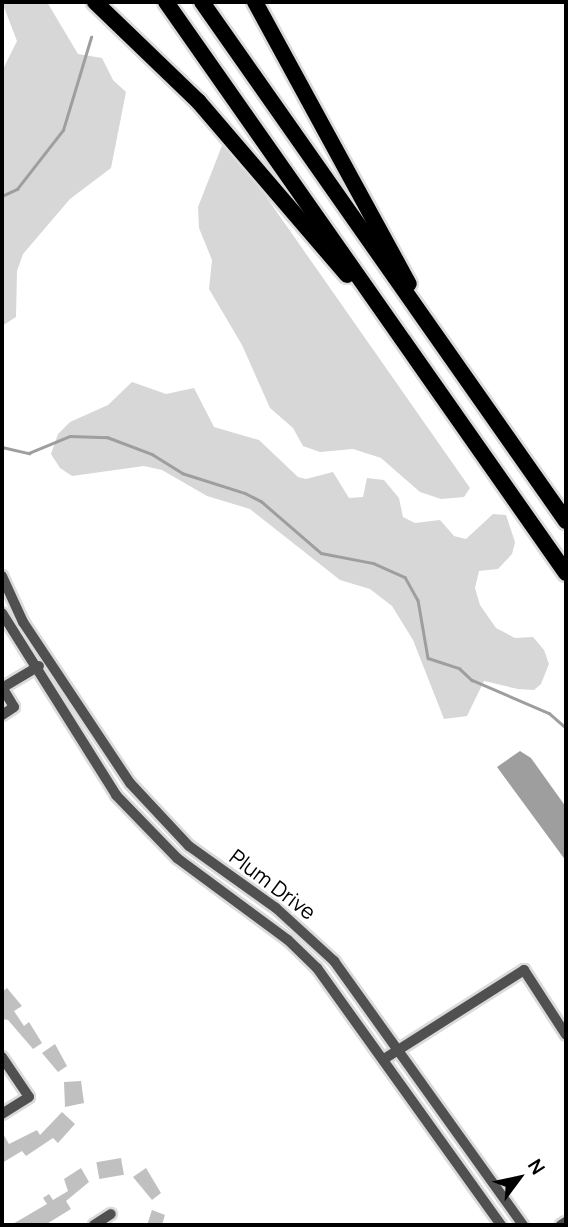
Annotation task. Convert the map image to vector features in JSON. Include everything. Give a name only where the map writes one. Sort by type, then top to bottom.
[{"type":"highway","points":[[95,2],[245,152],[427,371]]},
{"type":"highway","points":[[166,2],[566,573]]},
{"type":"highway","points":[[202,2],[448,357],[566,521]]},
{"type":"highway","points":[[255,2],[448,357]]},
{"type":"street","name":"Plum Drive","points":[[2,576],[47,660],[142,798],[189,846],[320,946],[400,1050],[523,1225]]},
{"type":"street","name":"Plum Drive","points":[[2,612],[34,669],[99,771],[134,817],[177,858],[304,954],[384,1059],[501,1225]]},
{"type":"street","points":[[2,715],[14,707],[2,688],[47,660]]},
{"type":"street","points":[[222,892],[233,877]]},
{"type":"street","points":[[384,1059],[524,970],[566,1035]]},
{"type":"street","points":[[2,1057],[29,1097],[2,1114]]},
{"type":"street","points":[[94,1225],[111,1214]]},
{"type":"street","points":[[561,1225],[566,1222]]},
{"type":"shaded area","points":[[2,2],[47,2],[78,54],[102,58],[113,80],[126,92],[111,168],[70,199],[23,254],[17,271],[16,317],[2,326],[2,71],[17,41]]},
{"type":"shaded area","points":[[225,138],[470,488],[464,497],[441,499],[420,492],[381,458],[353,449],[320,452],[303,446],[293,428],[270,408],[242,345],[209,289],[212,260],[199,228],[198,207]]},
{"type":"shaded area","points":[[132,382],[166,394],[194,388],[214,427],[259,440],[298,477],[306,479],[333,472],[349,498],[363,497],[367,478],[384,480],[399,498],[403,517],[415,523],[440,520],[454,536],[466,539],[493,514],[506,515],[515,542],[512,554],[498,569],[479,571],[475,588],[480,605],[496,628],[515,638],[533,637],[544,650],[549,664],[541,684],[534,690],[484,681],[467,716],[444,719],[413,640],[392,606],[370,589],[340,580],[250,509],[207,496],[162,470],[144,466],[72,476],[60,468],[51,454],[58,434],[70,422],[108,405]]},
{"type":"shaded area","points":[[520,751],[531,758],[566,807],[566,861],[497,767]]},
{"type":"building","points":[[7,988],[22,1006],[14,1011],[24,1026],[29,1022],[42,1043],[33,1049],[8,1020],[2,1019],[2,992]]},
{"type":"building","points":[[55,1044],[67,1066],[58,1072],[42,1053]]},
{"type":"building","points":[[81,1081],[84,1103],[65,1107],[64,1082]]},
{"type":"building","points":[[62,1112],[75,1124],[58,1143],[53,1138],[26,1156],[22,1151],[2,1163],[2,1132],[9,1144],[37,1130],[40,1135]]},
{"type":"building","points":[[121,1158],[124,1175],[99,1179],[96,1162]]},
{"type":"building","points":[[81,1168],[89,1182],[66,1201],[71,1209],[45,1225],[11,1225],[47,1204],[43,1198],[49,1194],[53,1200],[68,1191],[64,1179]]},
{"type":"building","points":[[146,1168],[161,1193],[152,1200],[133,1177]]},
{"type":"building","points":[[152,1210],[165,1215],[162,1225],[147,1225]]},
{"type":"waterway","points":[[2,196],[17,189],[63,130],[91,37]]},
{"type":"waterway","points":[[2,447],[29,453],[70,436],[107,437],[152,454],[182,473],[245,493],[261,501],[321,553],[373,563],[405,577],[418,600],[428,658],[459,668],[472,680],[549,713],[566,728]]}]
